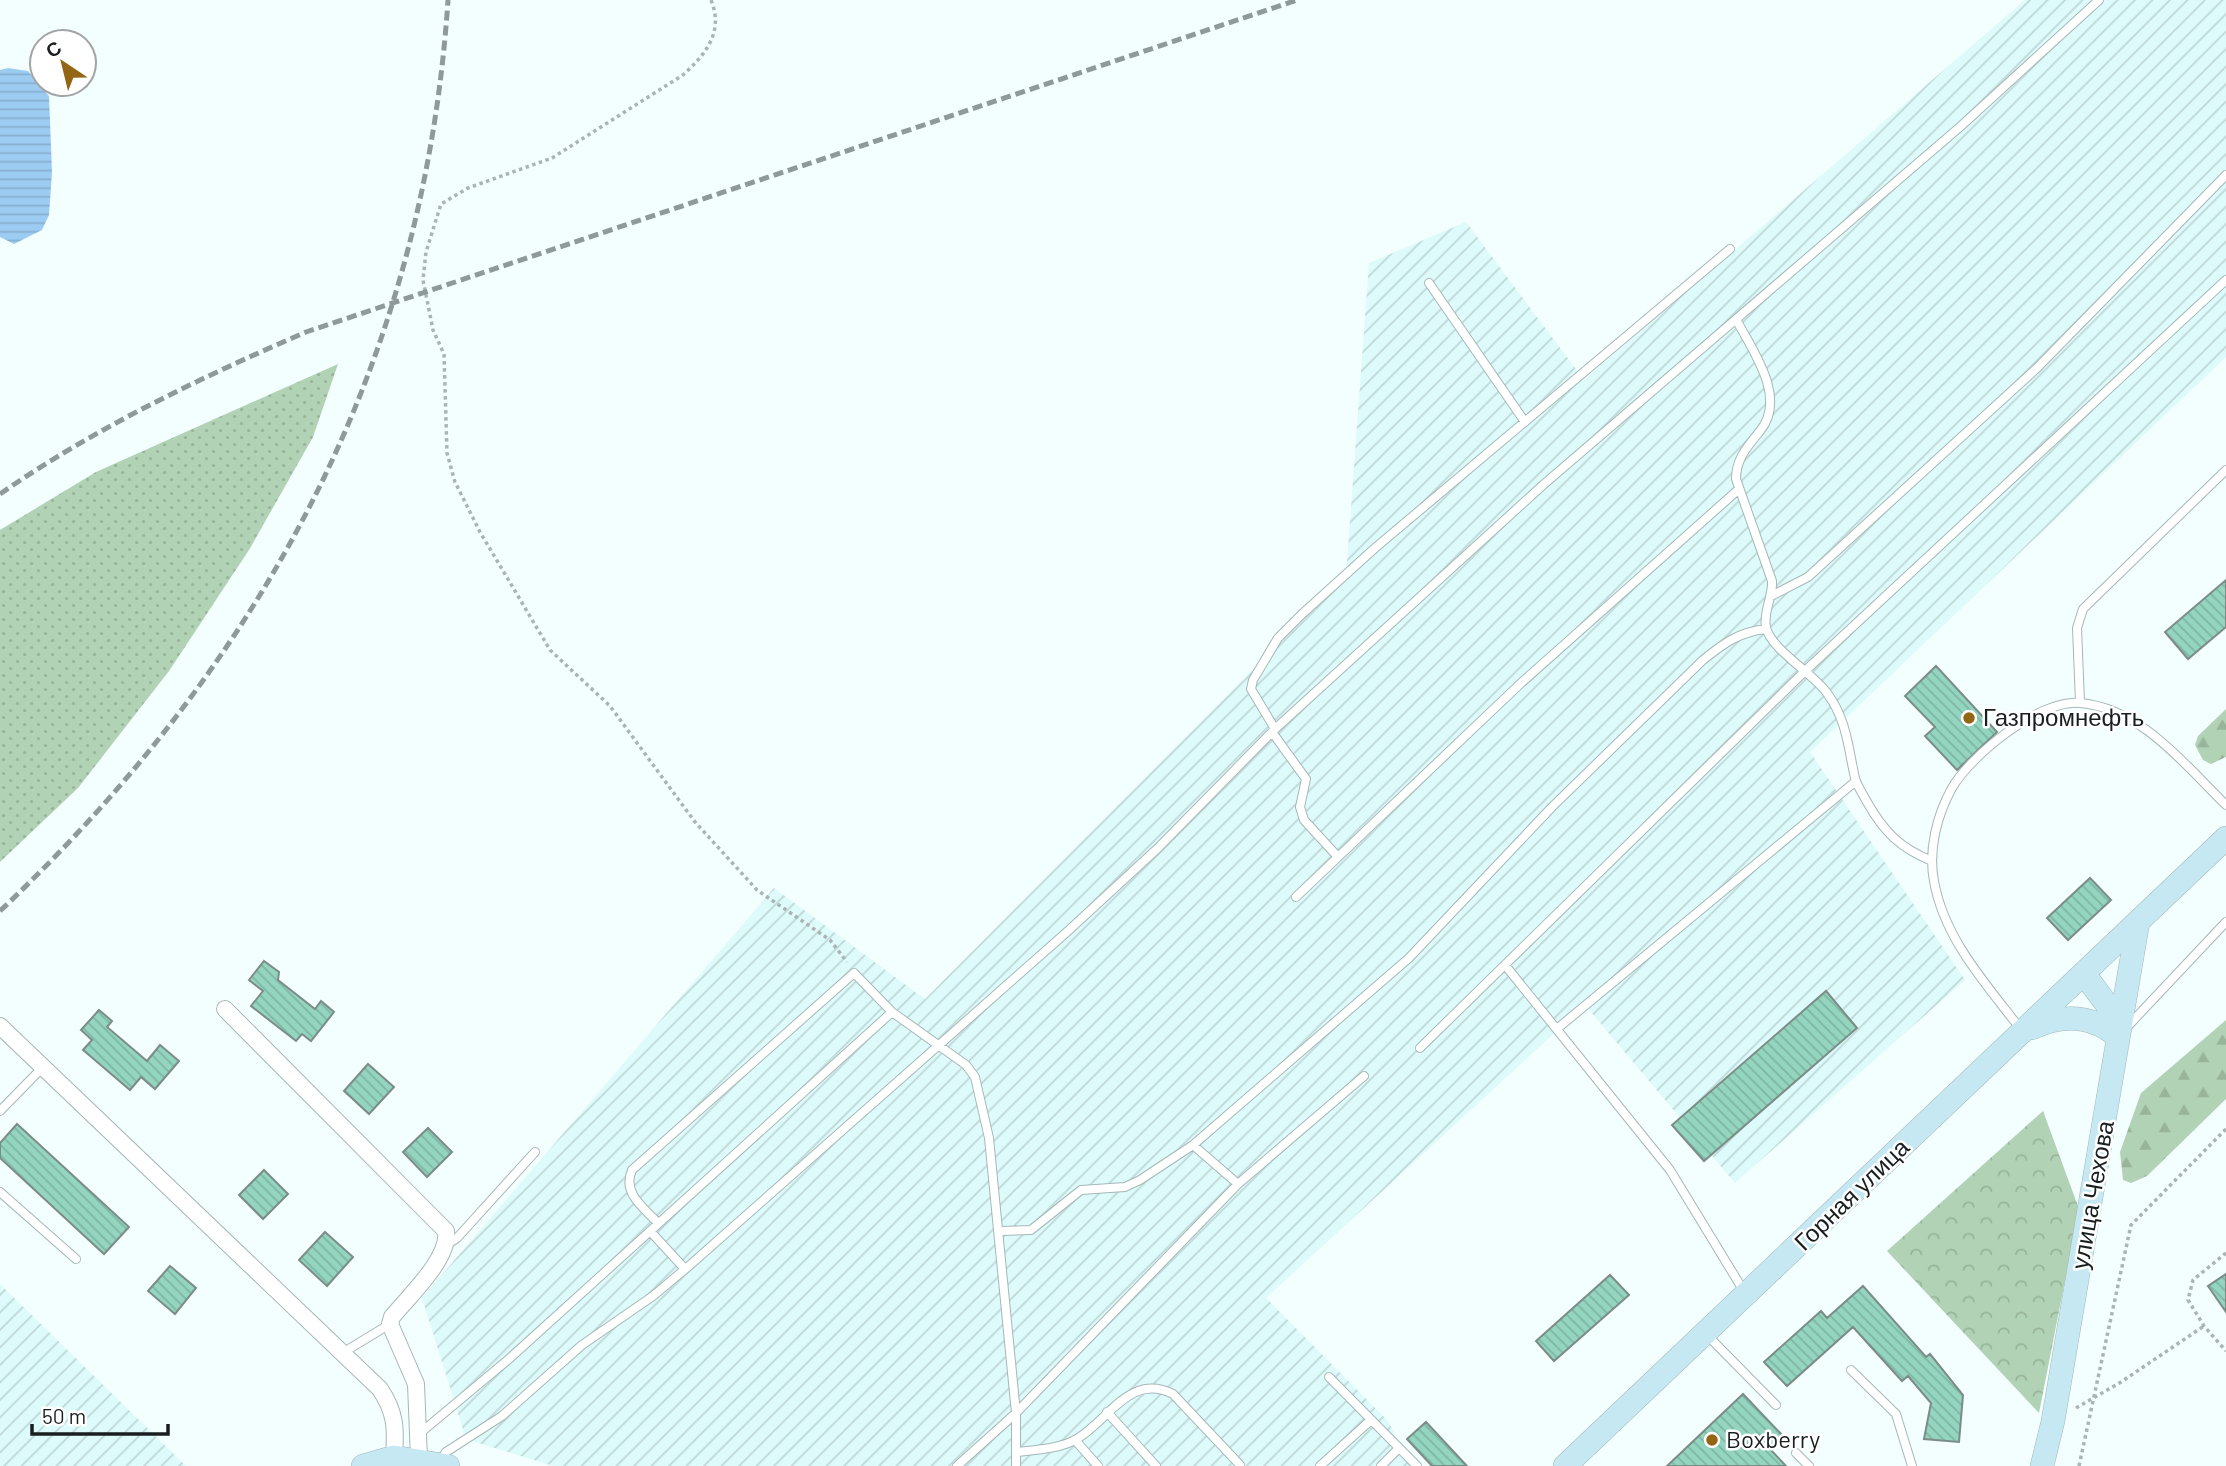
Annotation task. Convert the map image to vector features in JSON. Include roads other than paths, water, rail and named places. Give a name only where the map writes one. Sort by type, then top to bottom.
[{"type":"street","name":"Горная улица","points":[[1564,1466],[1747,1296],[2226,838]]},
{"type":"street","name":"улица Чехова","points":[[2042,1466],[2053,1421],[2138,922]]},
{"type":"street","points":[[2084,974],[2108,1006],[2118,1037]]},
{"type":"street","points":[[225,1009],[440,1221],[446,1231],[448,1244],[392,1317],[390,1324],[416,1384],[419,1434],[435,1463]]},
{"type":"street","points":[[2023,1032],[2046,1021],[2072,1017],[2105,1025],[2118,1037]]},
{"type":"street","points":[[0,1026],[344,1352],[380,1390],[392,1407],[397,1425],[394,1457]]},
{"type":"street","points":[[363,1466],[394,1457],[435,1463]]},
{"type":"lane","points":[[435,1463],[446,1452],[502,1416],[582,1345],[653,1296],[685,1269],[1158,848],[1274,730],[1543,485],[1737,321],[2099,0]]},
{"type":"lane","points":[[1773,595],[1808,578],[2027,377],[2226,175]]},
{"type":"lane","points":[[1338,857],[1304,820],[1300,807],[1306,779],[1251,689],[1253,680],[1278,638],[1375,548],[1730,249]]},
{"type":"lane","points":[[1420,1048],[1633,835],[1805,671],[2226,280]]},
{"type":"lane","points":[[1429,283],[1525,422]]},
{"type":"lane","points":[[1737,321],[1762,368],[1771,398],[1771,414],[1744,450],[1736,467],[1739,489],[1772,580],[1773,595],[1766,610],[1766,629],[1776,644],[1822,685],[1840,715],[1847,730],[1856,781],[1878,822],[1892,839],[1908,852],[1932,861]]},
{"type":"lane","points":[[2080,702],[2077,628],[2082,609],[2226,470]]},
{"type":"lane","points":[[1296,897],[1520,684],[1739,489]]},
{"type":"lane","points":[[998,1231],[1031,1230],[1081,1190],[1125,1187],[1193,1145],[1409,958],[1552,807],[1703,660],[1727,640],[1745,631],[1766,629]]},
{"type":"lane","points":[[2023,1032],[1961,950],[1939,901],[1932,861],[1934,836],[1942,811],[1959,778],[2003,736],[2027,719],[2048,707],[2080,702],[2142,726],[2226,805]]},
{"type":"lane","points":[[1558,1028],[1856,781]]},
{"type":"lane","points":[[2118,1037],[2226,922]]},
{"type":"lane","points":[[1505,965],[1675,1177],[1720,1257],[1747,1296]]},
{"type":"lane","points":[[658,1223],[629,1192],[627,1180],[632,1170],[854,973],[892,1012],[966,1065],[975,1077],[989,1138],[1016,1413],[1016,1466]]},
{"type":"lane","points":[[419,1434],[510,1358],[892,1012]]},
{"type":"lane","points":[[0,1111],[43,1067]]},
{"type":"lane","points":[[957,1466],[1016,1413],[1238,1184],[1364,1076]]},
{"type":"lane","points":[[1193,1145],[1238,1184]]},
{"type":"lane","points":[[448,1244],[457,1238],[535,1152]]},
{"type":"lane","points":[[0,1192],[76,1259]]},
{"type":"lane","points":[[650,1231],[685,1269]]},
{"type":"lane","points":[[344,1352],[390,1324]]},
{"type":"lane","points":[[1706,1334],[1776,1405]]},
{"type":"lane","points":[[1851,1370],[1896,1414],[1912,1466]]},
{"type":"lane","points":[[1329,1377],[1417,1466]]},
{"type":"lane","points":[[1016,1452],[1075,1440],[1131,1393],[1163,1388],[1173,1394],[1240,1465]]},
{"type":"lane","points":[[1107,1412],[1156,1466]]},
{"type":"lane","points":[[1320,1466],[1371,1420]]},
{"type":"lane","points":[[1075,1440],[1098,1466]]},
{"type":"lane","points":[[1381,1466],[1399,1448]]},
{"type":"lane","points":[[1796,1453],[1809,1466]]},
{"type":"water","points":[[8,68],[28,71],[28,98],[49,98],[52,172],[49,215],[42,230],[14,244],[0,237],[0,70]]},
{"type":"railway","points":[[0,911],[94,815],[178,715],[251,609],[314,499],[365,383],[405,261],[433,133],[448,0]]},
{"type":"railway","points":[[0,494],[111,426],[227,367],[306,332],[1297,0]]},
{"type":"place","name":"Газпромнефть","points":[[1969,718]]},
{"type":"place","name":"Boxberry","points":[[1712,1440]]}]
